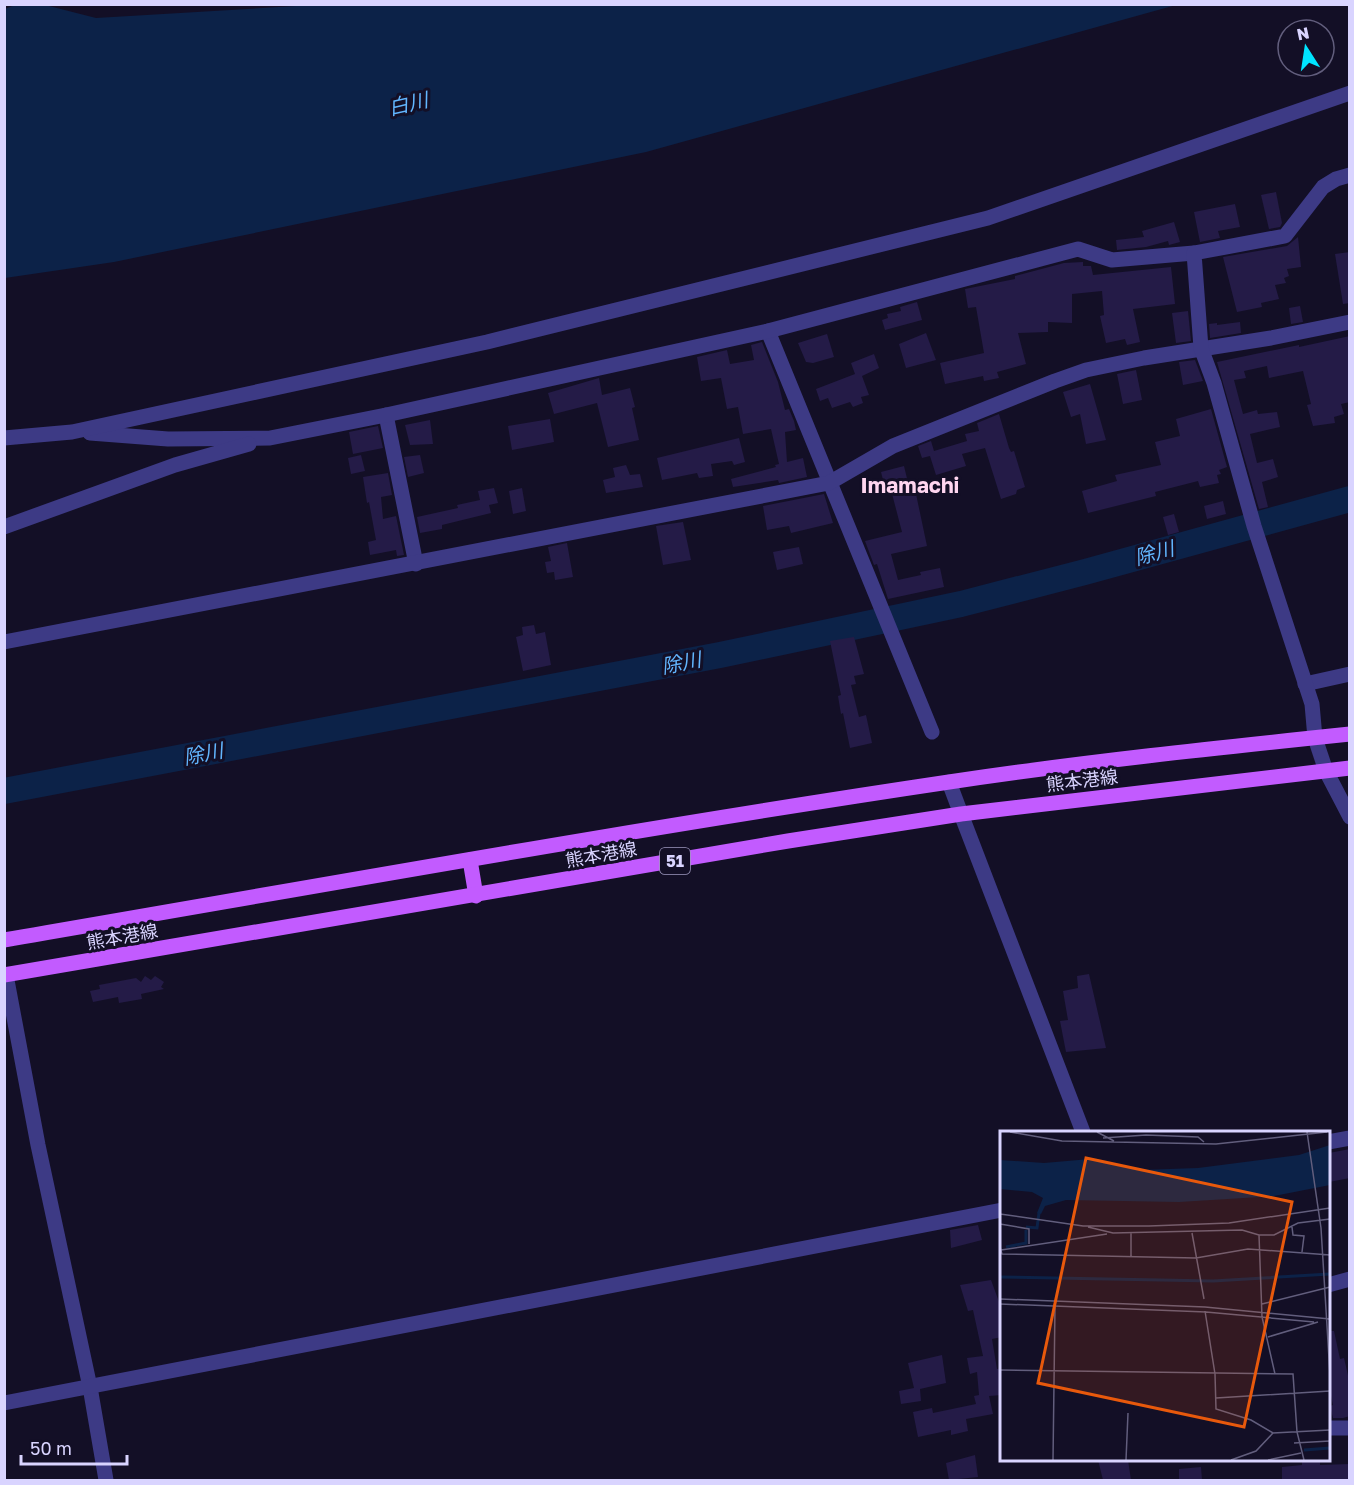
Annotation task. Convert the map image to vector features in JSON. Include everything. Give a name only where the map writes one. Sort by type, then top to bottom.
[{"type":"main road","name":"熊本港線","points":[[4,940],[470,860],[949,782],[1064,766],[1350,734]]},
{"type":"main road","name":"熊本港線","points":[[5,973],[961,814],[1350,768]]},
{"type":"main road","points":[[470,860],[476,896]]},
{"type":"street","points":[[4,438],[72,432],[487,342],[988,218],[1350,93]]},
{"type":"street","points":[[4,527],[175,465],[270,438],[386,415],[768,331],[1078,249],[1112,260],[1194,253],[1285,236],[1323,187],[1336,179],[1350,175]]},
{"type":"street","points":[[1194,253],[1201,348],[1214,383],[1254,526],[1312,704],[1315,738],[1326,771],[1350,817]]},
{"type":"street","points":[[4,642],[829,483],[893,446],[1086,370],[1350,322]]},
{"type":"street","points":[[768,331],[932,732]]},
{"type":"street","points":[[386,415],[416,564]]},
{"type":"street","points":[[72,432],[168,439],[270,438]]},
{"type":"street","points":[[1305,684],[1350,674]]},
{"type":"street","points":[[949,782],[1083,1131]]},
{"type":"street","points":[[5,973],[38,1145],[90,1387],[106,1480]]},
{"type":"street","points":[[1330,1142],[1350,1138]]},
{"type":"street","points":[[4,1403],[1000,1210]]},
{"type":"street","points":[[1330,1285],[1350,1279]]},
{"type":"street","points":[[1330,1428],[1350,1428]]},
{"type":"water","name":"白川","points":[[329,4],[1176,5],[646,152],[114,262],[5,278],[5,9],[15,5],[45,5],[96,18]]},
{"type":"building","points":[[1276,192],[1282,223],[1280,227],[1269,229],[1261,195]]},
{"type":"building","points":[[1235,204],[1240,227],[1218,231],[1220,238],[1200,242],[1194,212]]},
{"type":"building","points":[[1174,222],[1180,242],[1169,245],[1168,241],[1146,247],[1117,250],[1116,240],[1144,237],[1142,231]]},
{"type":"building","points":[[1298,237],[1301,267],[1287,269],[1289,276],[1284,278],[1286,283],[1275,285],[1279,299],[1261,303],[1262,307],[1237,312],[1223,257],[1287,246]]},
{"type":"building","points":[[1350,252],[1350,303],[1343,304],[1335,254]]},
{"type":"building","points":[[1083,262],[1083,266],[1091,266],[1093,275],[1171,267],[1175,304],[1133,309],[1140,342],[1127,345],[1125,339],[1106,343],[1100,316],[1104,315],[1102,291],[1072,294],[1072,323],[1048,322],[1048,332],[1018,333],[1026,364],[997,372],[999,378],[984,381],[983,376],[945,384],[940,363],[984,353],[976,307],[968,308],[965,289],[1015,279],[1015,276],[1064,263]]},
{"type":"building","points":[[917,302],[922,320],[885,330],[882,320],[888,318],[887,314],[901,311],[900,307]]},
{"type":"building","points":[[1300,306],[1303,322],[1291,324],[1289,308]]},
{"type":"building","points":[[1188,311],[1191,341],[1176,343],[1172,313]]},
{"type":"building","points":[[1240,322],[1241,333],[1210,338],[1209,324]]},
{"type":"building","points":[[926,333],[936,360],[906,368],[899,344]]},
{"type":"building","points":[[827,334],[834,357],[813,363],[806,362],[798,343]]},
{"type":"building","points":[[1350,336],[1350,402],[1341,404],[1344,414],[1334,417],[1335,423],[1313,426],[1307,405],[1311,404],[1303,371],[1269,378],[1267,366],[1244,371],[1246,378],[1234,380],[1243,414],[1257,410],[1258,414],[1277,412],[1280,427],[1250,434],[1257,463],[1273,459],[1278,477],[1262,482],[1268,507],[1259,509],[1217,362]]},
{"type":"building","points":[[762,342],[778,382],[785,410],[789,409],[796,430],[785,432],[787,462],[803,458],[807,477],[779,483],[778,480],[733,487],[731,479],[776,467],[775,465],[779,464],[771,429],[743,434],[738,407],[727,409],[721,378],[701,381],[697,357],[727,350],[730,364],[754,360],[751,345]]},
{"type":"building","points":[[874,354],[879,368],[862,376],[869,395],[861,397],[863,403],[853,407],[850,402],[832,408],[828,398],[820,401],[816,389],[855,374],[851,363]]},
{"type":"building","points":[[1195,360],[1203,381],[1183,385],[1179,362]]},
{"type":"building","points":[[1136,370],[1142,400],[1123,404],[1117,374]]},
{"type":"building","points":[[599,378],[602,395],[630,388],[639,440],[608,447],[597,403],[554,414],[548,393]]},
{"type":"building","points":[[1090,384],[1106,440],[1086,444],[1080,414],[1071,417],[1063,392]]},
{"type":"building","points":[[1211,409],[1227,467],[1219,470],[1221,474],[1217,475],[1219,483],[1200,487],[1198,481],[1155,492],[1156,496],[1088,513],[1082,491],[1117,481],[1115,475],[1161,465],[1155,442],[1180,436],[1176,419]]},
{"type":"building","points":[[999,414],[1009,448],[1011,452],[1014,451],[1025,487],[1017,490],[1016,494],[1001,499],[985,448],[962,454],[966,466],[936,475],[930,456],[922,458],[918,446],[931,441],[934,451],[967,441],[965,434],[979,431],[977,423]]},
{"type":"building","points":[[550,419],[554,442],[512,450],[508,426]]},
{"type":"building","points":[[430,420],[433,444],[410,445],[405,425]]},
{"type":"building","points":[[378,426],[383,448],[353,454],[349,432]]},
{"type":"building","points":[[739,438],[745,462],[734,465],[732,461],[711,464],[713,476],[699,478],[697,473],[662,480],[657,458]]},
{"type":"building","points":[[361,455],[365,471],[351,474],[348,458]]},
{"type":"building","points":[[420,455],[424,473],[408,477],[404,457]]},
{"type":"building","points":[[626,465],[630,475],[640,474],[643,487],[606,493],[603,480],[615,477],[613,468]]},
{"type":"building","points":[[904,466],[911,495],[916,494],[927,546],[891,554],[898,580],[940,568],[944,587],[888,599],[877,564],[874,565],[865,541],[902,532],[890,486],[885,488],[881,472]]},
{"type":"building","points":[[388,473],[392,495],[381,497],[383,519],[396,516],[404,555],[397,556],[396,550],[370,555],[368,542],[376,540],[363,477]]},
{"type":"building","points":[[494,488],[498,503],[489,505],[491,513],[442,525],[442,529],[420,533],[417,517],[458,508],[457,505],[480,500],[478,491]]},
{"type":"building","points":[[522,488],[526,511],[513,514],[509,491]]},
{"type":"building","points":[[824,494],[833,523],[791,533],[789,526],[767,530],[763,506]]},
{"type":"building","points":[[1223,501],[1226,514],[1207,519],[1204,506]]},
{"type":"building","points":[[1174,514],[1179,532],[1168,535],[1163,517]]},
{"type":"building","points":[[683,522],[691,560],[663,565],[656,526]]},
{"type":"building","points":[[567,543],[573,577],[555,580],[554,572],[547,573],[545,562],[551,561],[548,547]]},
{"type":"building","points":[[799,547],[803,564],[777,570],[773,552]]},
{"type":"building","points":[[534,625],[536,634],[545,632],[551,665],[523,671],[516,637],[523,635],[522,627]]},
{"type":"building","points":[[854,637],[864,674],[854,676],[856,684],[851,685],[859,717],[866,715],[872,743],[850,748],[843,713],[841,714],[838,696],[841,695],[830,641]]},
{"type":"building","points":[[1089,974],[1106,1048],[1066,1052],[1060,1021],[1068,1020],[1063,991],[1078,988],[1077,976]]},
{"type":"building","points":[[145,976],[151,980],[155,976],[164,982],[161,987],[164,989],[141,994],[142,999],[119,1003],[118,997],[93,1002],[90,991],[100,989],[99,985],[136,978],[141,982]]},
{"type":"building","points":[[1350,1149],[1350,1178],[1330,1182],[1330,1153]]},
{"type":"building","points":[[978,1225],[982,1240],[951,1248],[950,1230]]},
{"type":"building","points":[[991,1280],[1000,1305],[1000,1337],[992,1339],[997,1369],[1000,1368],[1000,1395],[989,1396],[993,1414],[966,1419],[968,1431],[951,1435],[951,1430],[918,1437],[913,1412],[932,1408],[933,1413],[976,1404],[974,1396],[979,1395],[977,1372],[970,1374],[967,1358],[983,1356],[973,1310],[968,1311],[960,1285]]},
{"type":"building","points":[[1330,1331],[1334,1331],[1340,1359],[1344,1358],[1350,1384],[1350,1416],[1333,1418],[1330,1406],[1333,1405],[1330,1392]]},
{"type":"building","points":[[942,1355],[946,1383],[920,1389],[921,1401],[901,1404],[899,1391],[914,1388],[908,1363]]},
{"type":"building","points":[[975,1455],[978,1477],[949,1480],[946,1463]]},
{"type":"building","points":[[1098,1461],[1128,1461],[1131,1480],[1103,1480]]},
{"type":"building","points":[[1302,1461],[1320,1461],[1320,1465],[1350,1464],[1350,1480],[1282,1480],[1282,1467],[1302,1465]]},
{"type":"building","points":[[1201,1467],[1202,1480],[1179,1479],[1179,1469]]},
{"type":"waterway","name":"除川","points":[[4,791],[720,655],[961,604],[1350,499]]},
{"type":"district","name":"Imamachi","points":[[910,485]]}]
